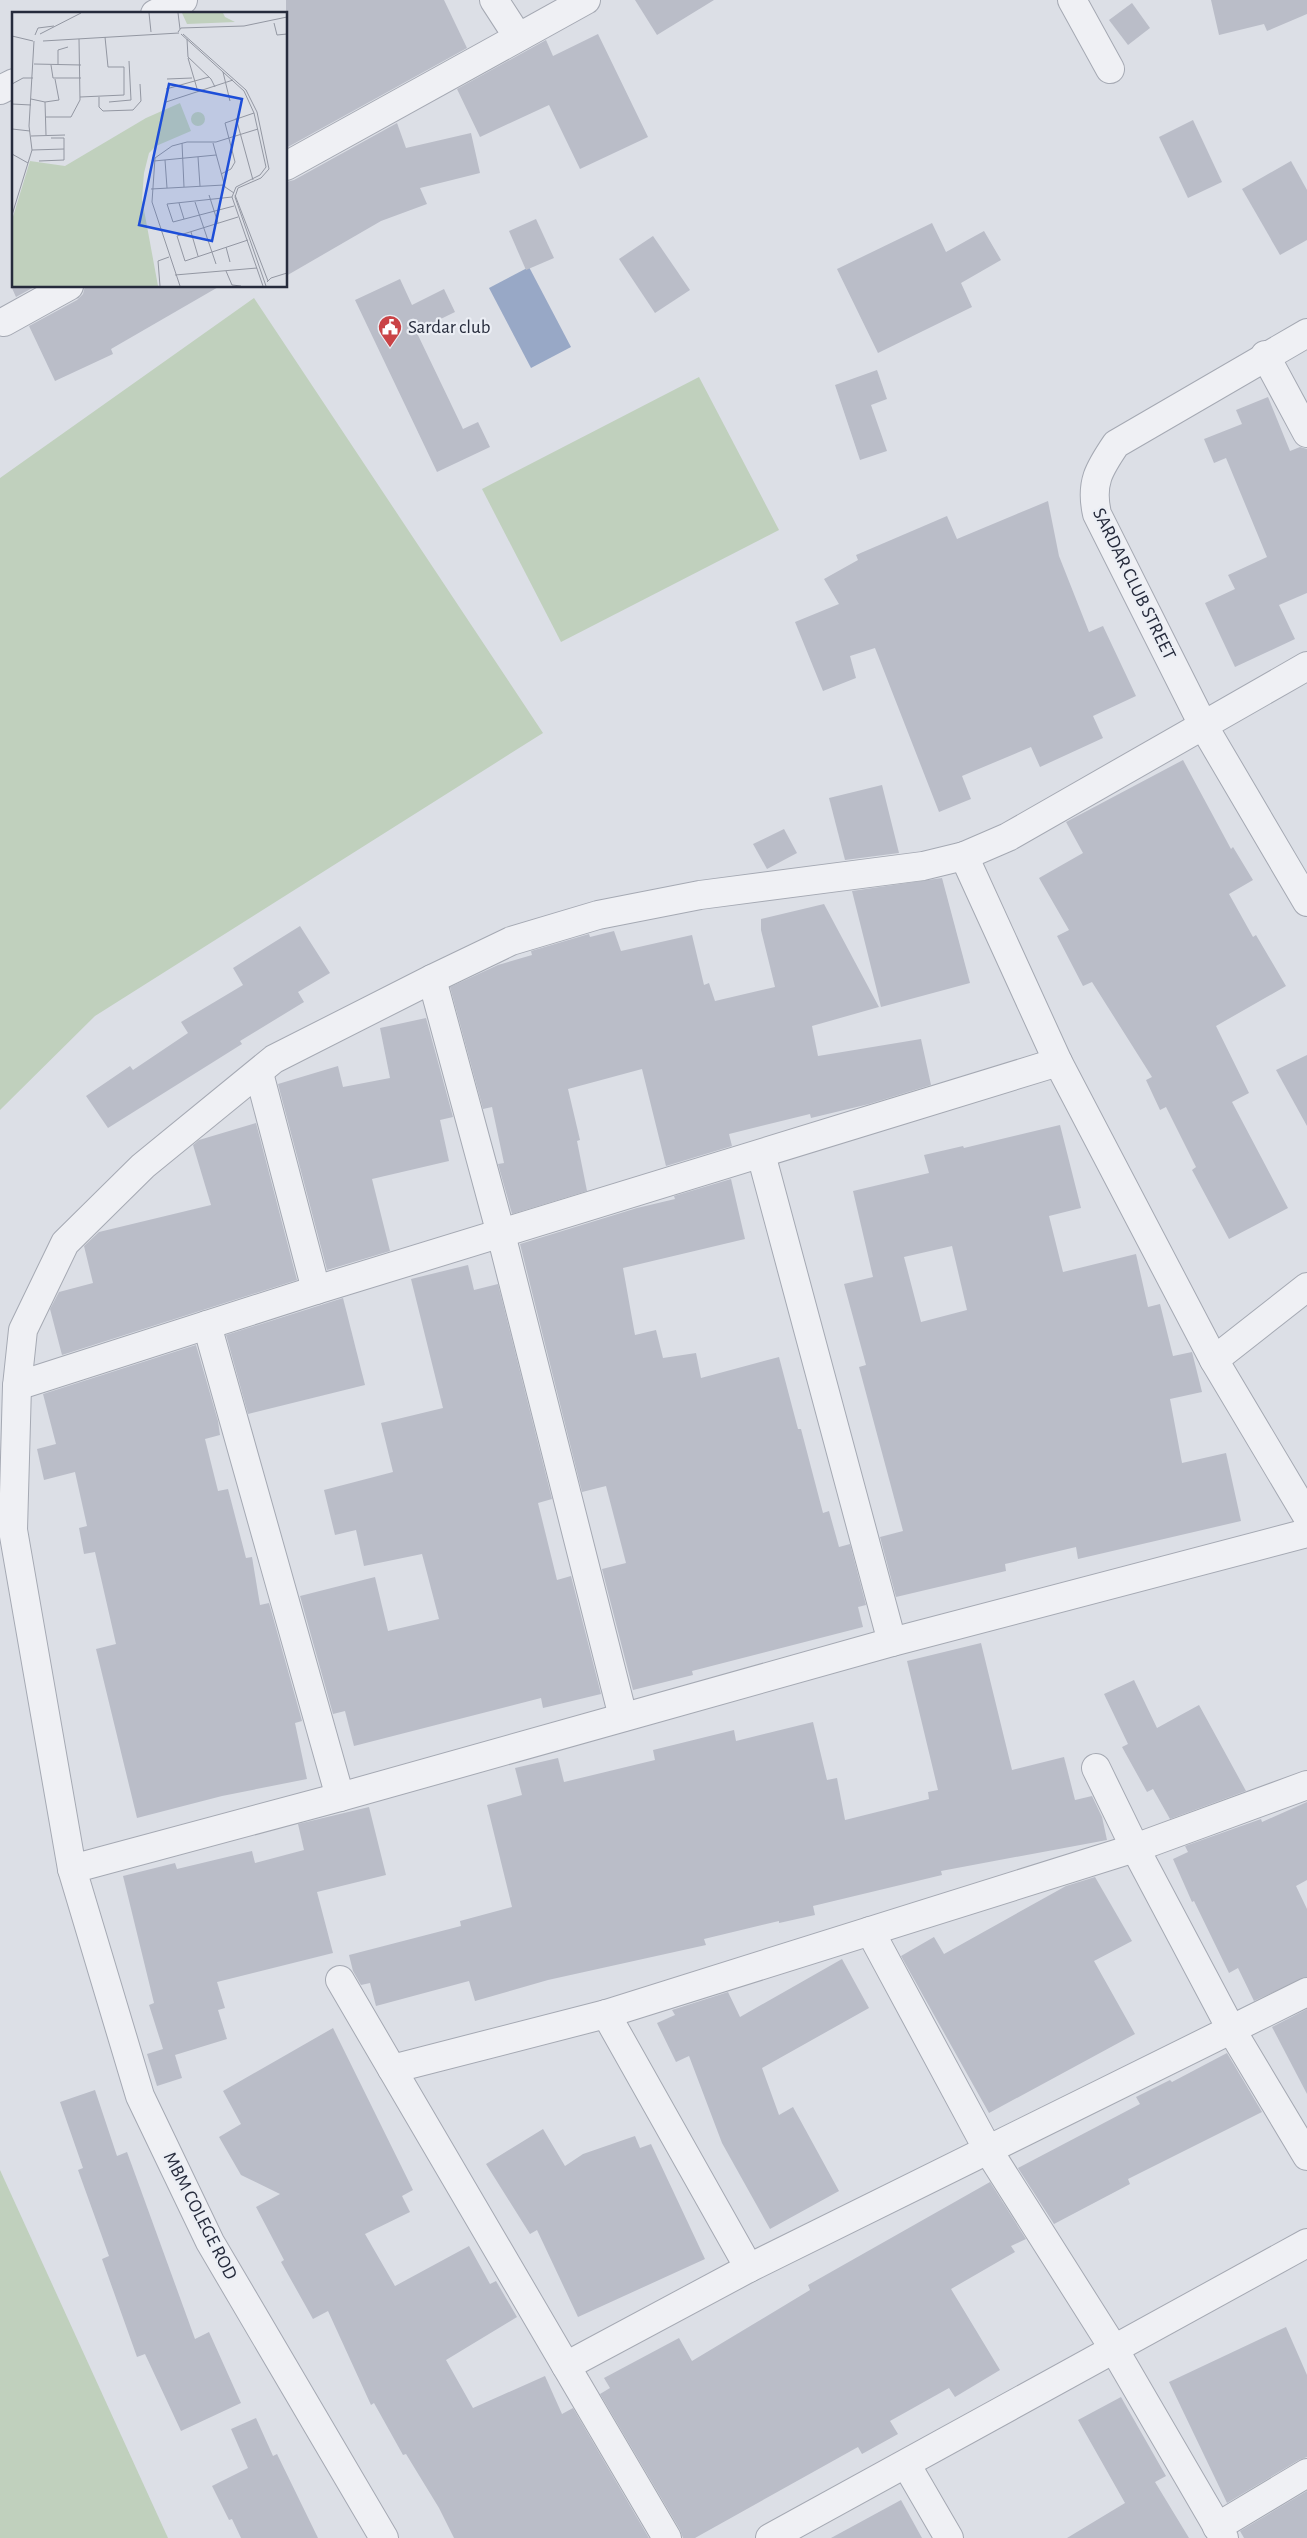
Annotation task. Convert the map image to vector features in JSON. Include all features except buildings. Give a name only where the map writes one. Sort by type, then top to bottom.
[{"type":"street","points":[[159,12],[183,0]]},
{"type":"street","points":[[494,0],[518,37]]},
{"type":"street","points":[[288,165],[586,0]]},
{"type":"street","points":[[1072,0],[1110,69]]},
{"type":"street","points":[[0,90],[12,84]]},
{"type":"street","points":[[4,322],[65,288]]},
{"type":"street","points":[[1307,332],[1265,355],[1307,433]]},
{"type":"street","name":"SARDAR CLUB STREET","points":[[1265,355],[1116,444],[1099,469],[1092,496],[1096,514],[1203,725],[1307,902]]},
{"type":"street","name":"MBM COLEGE ROD","points":[[384,2538],[210,2242],[144,2105],[72,1869],[13,1530],[17,1386],[23,1330],[66,1243],[143,1166],[274,1059],[511,941],[598,914],[700,894],[923,866],[964,856],[1008,837],[1307,666]]},
{"type":"street","points":[[964,856],[1058,1062],[1214,1360],[1307,1516]]},
{"type":"street","points":[[432,979],[500,1234],[623,1717]]},
{"type":"street","points":[[17,1386],[316,1290],[1058,1062]]},
{"type":"street","points":[[258,1073],[316,1290]]},
{"type":"street","points":[[761,1154],[892,1642]]},
{"type":"street","points":[[1214,1360],[1307,1287]]},
{"type":"street","points":[[207,1325],[340,1797]]},
{"type":"street","points":[[72,1869],[340,1797],[892,1642],[1307,1533]]},
{"type":"street","points":[[1096,1768],[1135,1848],[1230,2029],[1307,2156]]},
{"type":"street","points":[[392,2068],[606,2014],[1135,1848],[1307,1785]]},
{"type":"street","points":[[870,1931],[988,2150],[1114,2349],[1220,2532],[1307,2473]]},
{"type":"street","points":[[340,1980],[667,2538]]},
{"type":"street","points":[[566,2366],[749,2268],[1307,1992]]},
{"type":"street","points":[[606,2014],[749,2268]]},
{"type":"street","points":[[770,2538],[1307,2243]]},
{"type":"street","points":[[906,2464],[949,2538]]},
{"type":"green space","points":[[254,298],[543,733],[95,1016],[0,1110],[0,478]]},
{"type":"green space","points":[[699,377],[779,530],[561,642],[482,489]]},
{"type":"green space","points":[[0,2170],[168,2538],[0,2538]]},
{"type":"water","points":[[529,267],[571,347],[531,368],[489,288]]},
{"type":"place","name":"Sardar club","points":[[390,348]]}]
